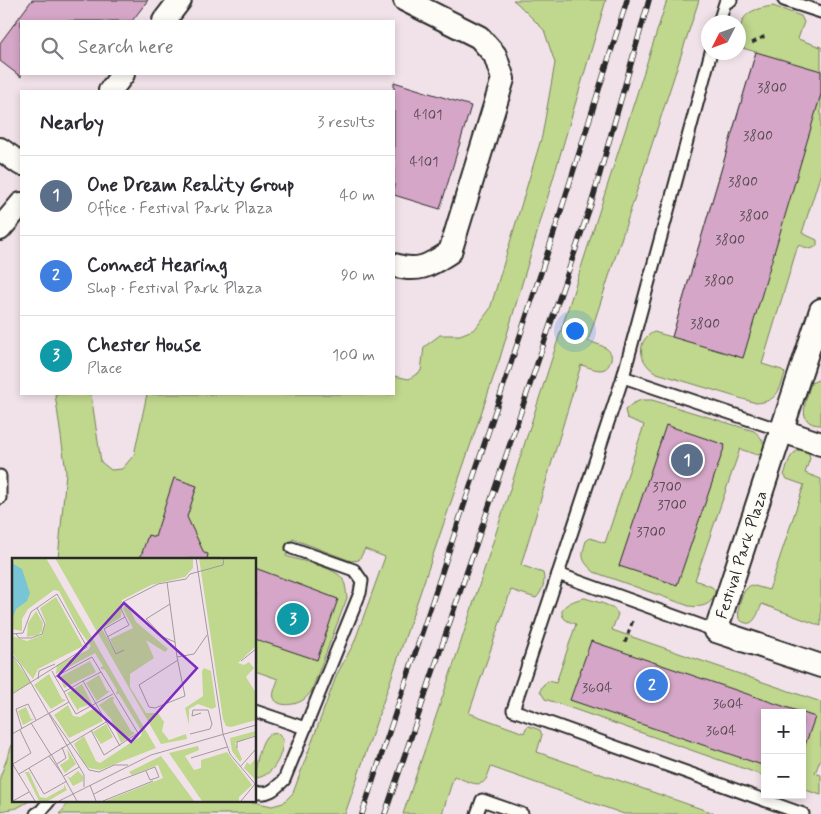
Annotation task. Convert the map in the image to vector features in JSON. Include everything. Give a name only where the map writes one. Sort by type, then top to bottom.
[{"type":"street","points":[[165,20],[180,0]]},
{"type":"street","points":[[395,265],[406,269],[429,266],[450,252],[503,78],[495,55],[479,37],[405,0]]},
{"type":"street","points":[[111,90],[122,75]]},
{"type":"street","points":[[0,149],[20,163]]},
{"type":"street","points":[[0,229],[20,205]]},
{"type":"street","name":"Festival Park Plaza","points":[[821,310],[783,431],[716,631],[821,666]]},
{"type":"street","points":[[783,431],[821,444]]},
{"type":"lane","points":[[722,15],[725,3],[731,0]]},
{"type":"lane","points":[[784,0],[821,12]]},
{"type":"lane","points":[[709,60],[623,377],[513,710],[803,814]]},
{"type":"lane","points":[[623,377],[783,431]]},
{"type":"lane","points":[[0,476],[0,498]]},
{"type":"lane","points":[[256,792],[262,794],[274,791],[284,780],[360,593],[362,580],[354,570],[292,548]]},
{"type":"lane","points":[[558,574],[716,631]]},
{"type":"lane","points":[[256,710],[305,728]]},
{"type":"lane","points":[[477,814],[482,800],[522,814]]},
{"type":"lane","points":[[36,814],[48,802]]},
{"type":"path","points":[[752,43],[767,35]]},
{"type":"green space","points":[[513,0],[606,0],[500,358],[345,814],[59,814],[68,802],[253,802],[272,806],[283,803],[293,793],[337,674],[354,643],[385,557],[365,549],[359,560],[351,561],[293,539],[286,556],[338,574],[346,588],[347,598],[311,692],[300,702],[287,705],[279,703],[274,698],[278,679],[256,671],[256,558],[58,558],[66,472],[55,395],[91,395],[101,462],[111,470],[122,469],[134,455],[147,395],[395,395],[395,376],[409,379],[421,371],[424,347],[440,335],[460,335],[475,329],[490,309],[542,136],[555,63],[544,30]]},
{"type":"green space","points":[[667,0],[699,0],[588,341],[607,349],[611,354],[611,359],[609,365],[603,370],[581,365],[521,565],[543,573],[543,587],[536,598],[511,590],[469,713],[524,733],[529,726],[540,730],[542,735],[537,752],[716,814],[624,814],[491,767],[486,779],[480,784],[471,783],[454,776],[442,814],[403,814],[459,648]]},
{"type":"green space","points":[[773,6],[801,16],[804,22],[798,39],[821,47],[821,173],[802,233],[817,240],[817,246],[811,249],[798,245],[762,364],[782,370],[785,373],[779,390],[773,398],[756,403],[657,373],[643,359],[642,347],[648,336],[654,332],[672,337],[756,52],[746,49],[746,16],[755,10]]},
{"type":"green space","points":[[818,380],[821,382],[821,425],[807,421],[804,410],[811,383]]},
{"type":"green space","points":[[641,400],[652,400],[754,431],[764,444],[763,451],[757,455],[740,449],[695,580],[715,590],[710,602],[703,606],[689,606],[594,572],[583,558],[586,541],[590,538],[605,543],[644,425],[627,418],[625,410]]},
{"type":"green space","points":[[801,449],[809,453],[810,458],[805,473],[821,479],[821,626],[762,604],[754,620],[748,623],[744,622],[739,619],[739,605],[742,595],[751,585],[769,590],[804,485],[787,479],[784,475],[791,456]]},
{"type":"green space","points":[[585,598],[612,608],[618,614],[612,630],[821,702],[821,758],[815,773],[821,775],[821,795],[806,790],[806,709],[761,709],[761,775],[545,699],[540,691],[548,681],[556,683],[576,624],[565,619],[562,610],[568,604]]},
{"type":"green space","points":[[277,733],[283,739],[283,745],[272,769],[268,773],[256,778],[260,750],[268,735]]},
{"type":"green space","points":[[12,745],[12,802],[28,802],[17,808],[0,811],[0,777]]},
{"type":"building","points":[[32,0],[148,0],[133,20],[20,20],[21,77],[0,61],[0,43]]},
{"type":"building","points":[[756,52],[821,71],[821,94],[743,358],[672,337]]},
{"type":"building","points":[[394,82],[471,106],[440,209],[395,195]]},
{"type":"building","points":[[666,425],[725,445],[677,585],[619,566]]},
{"type":"building","points":[[174,478],[197,486],[187,517],[204,553],[208,554],[207,558],[140,558],[148,535],[155,537]]},
{"type":"building","points":[[256,568],[338,599],[317,660],[256,639]]},
{"type":"building","points":[[591,641],[791,709],[761,709],[761,765],[570,700]]},
{"type":"building","points":[[806,714],[815,717],[806,743]]},
{"type":"railway","points":[[362,814],[554,233],[627,0]]},
{"type":"railway","points":[[385,814],[593,198],[649,0]]},
{"type":"place","name":"One Dream Reality Group","points":[[687,460]]},
{"type":"place","name":"Chester House","points":[[293,619]]},
{"type":"place","name":"Connect Hearing","points":[[652,685]]}]
